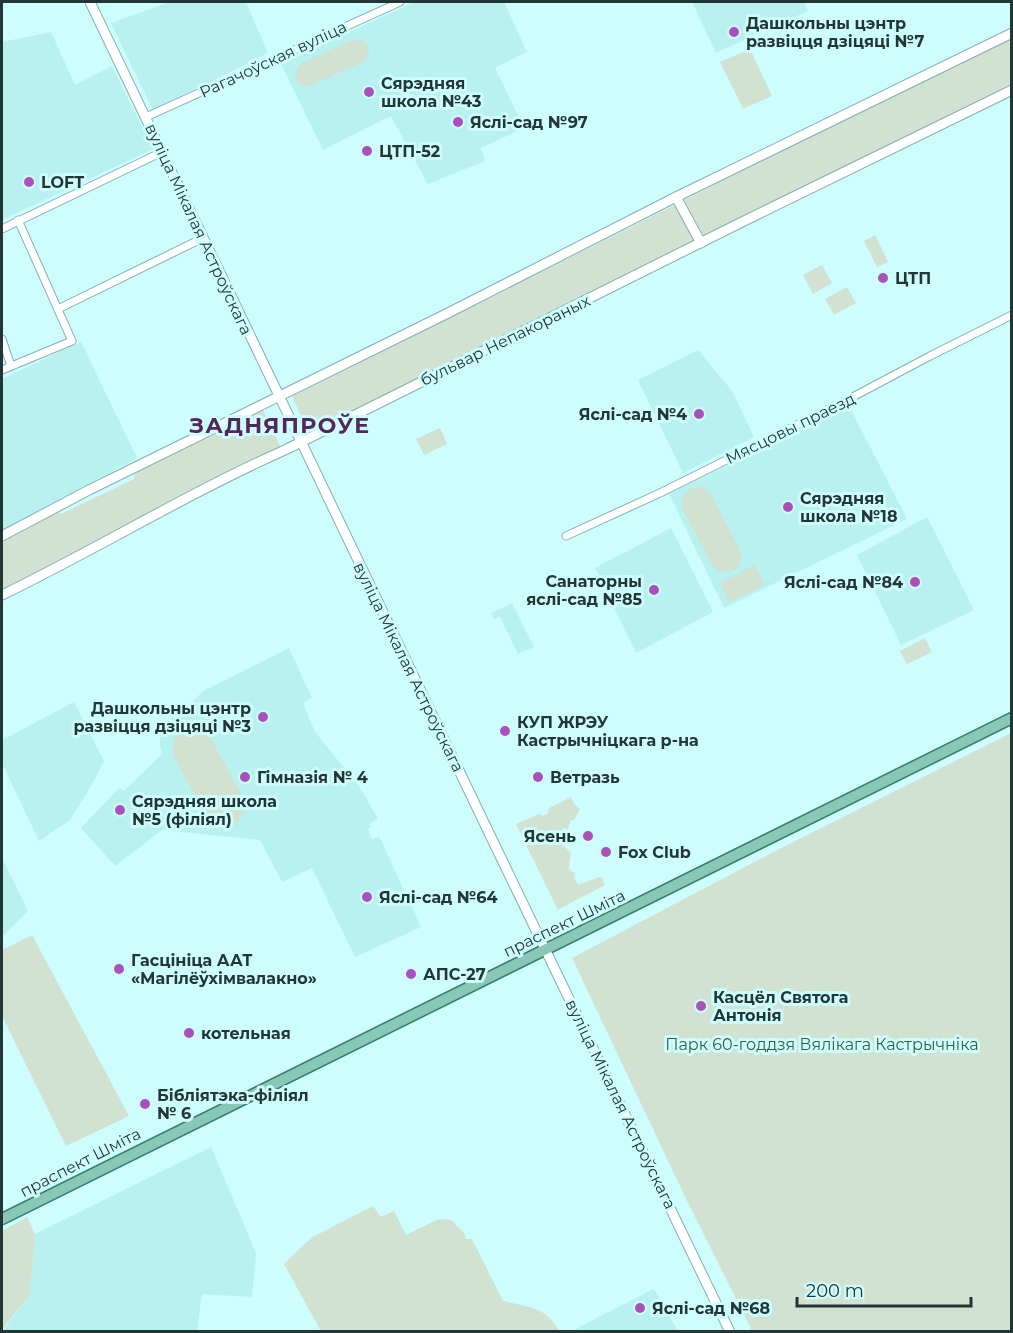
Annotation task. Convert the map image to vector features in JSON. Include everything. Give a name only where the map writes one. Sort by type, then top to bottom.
[{"type":"main road","name":"вуліца Мікалая Астроўскага","points":[[90,2],[730,1332]]},
{"type":"main road","points":[[2,536],[89,490],[676,197],[1011,33]]},
{"type":"main road","name":"бульвар Непакораных","points":[[2,595],[249,466],[1011,90]]},
{"type":"main road","points":[[676,197],[700,243]]},
{"type":"main road","name":"праспект Шміта","points":[[2,1219],[1011,718]]},
{"type":"street","name":"Рагачоўская вуліца","points":[[146,117],[400,2]]},
{"type":"street","points":[[2,228],[162,152]]},
{"type":"street","points":[[2,370],[72,341],[18,220]]},
{"type":"street","points":[[58,309],[203,238]]},
{"type":"street","name":"Мясцовы праезд","points":[[567,536],[660,493],[847,400],[1011,315]]},
{"type":"street","points":[[2,339],[11,366]]},
{"type":"shaded area","points":[[170,2],[246,2],[268,53],[153,110],[111,23]]},
{"type":"shaded area","name":"Сярэдняя школа №43","points":[[414,2],[504,2],[527,52],[495,68],[524,128],[481,148],[485,161],[428,184],[391,116],[323,150],[281,64]]},
{"type":"shaded area","name":"Дашкольны цэнтр развіцця дзіцяці №7","points":[[692,2],[804,2],[808,11],[716,53]]},
{"type":"shaded area","points":[[51,32],[75,85],[112,66],[153,149],[2,220],[2,42]]},
{"type":"shaded area","points":[[81,342],[137,458],[2,530],[2,379]]},
{"type":"shaded area","name":"Яслі-сад №4","points":[[698,350],[732,391],[754,437],[683,473],[638,380]]},
{"type":"shaded area","name":"Сярэдняя школа №18","points":[[849,406],[907,519],[724,608],[669,494]]},
{"type":"shaded area","name":"Яслі-сад №84","points":[[927,517],[974,610],[901,645],[857,555]]},
{"type":"shaded area","name":"Санаторны яслі-сад №85","points":[[671,528],[713,612],[636,653],[595,568]]},
{"type":"shaded area","points":[[512,603],[534,647],[518,654],[500,617],[494,619],[491,613]]},
{"type":"shaded area","points":[[289,648],[312,698],[303,703],[315,732],[359,786],[378,819],[369,824],[371,827],[368,829],[372,839],[379,836],[421,927],[355,957],[312,868],[282,882],[260,840],[162,830],[115,866],[81,828],[119,788],[124,791],[162,754],[161,728],[205,690]]},
{"type":"shaded area","points":[[74,702],[104,761],[70,820],[39,841],[2,763],[2,740]]},
{"type":"shaded area","points":[[2,858],[28,911],[2,937]]},
{"type":"shaded area","points":[[211,1147],[256,1253],[252,1297],[202,1294],[197,1331],[2,1332],[30,1294],[35,1234]]},
{"type":"shaded area","name":"Яслі-сад №68","points":[[654,1289],[678,1331],[576,1331],[577,1328]]},
{"type":"green space","points":[[1011,37],[1011,84],[704,236],[684,200]]},
{"type":"green space","points":[[355,39],[363,41],[368,47],[369,53],[365,61],[312,85],[306,86],[298,82],[295,73],[300,64]]},
{"type":"green space","points":[[750,49],[772,96],[743,109],[720,62]]},
{"type":"green space","points":[[675,205],[694,241],[309,433],[292,396]]},
{"type":"green space","points":[[875,235],[888,262],[877,267],[864,241]]},
{"type":"green space","points":[[822,265],[832,283],[813,294],[803,275]]},
{"type":"green space","points":[[847,287],[856,303],[834,315],[825,299]]},
{"type":"green space","points":[[262,408],[281,448],[2,590],[2,540],[57,511],[61,514],[134,479],[136,471]]},
{"type":"green space","points":[[440,428],[447,444],[424,455],[416,439]]},
{"type":"green space","points":[[699,487],[710,492],[740,550],[741,557],[738,567],[729,572],[713,567],[683,510],[682,501],[687,491]]},
{"type":"green space","points":[[755,565],[765,585],[729,602],[720,583]]},
{"type":"green space","points":[[925,638],[932,652],[907,664],[900,651]]},
{"type":"green space","points":[[190,727],[201,728],[209,735],[243,798],[243,814],[240,820],[229,827],[222,827],[208,819],[174,756],[175,738],[181,731]]},
{"type":"green space","name":"Парк 60-годдзя Вялікага Кастрычніка","points":[[1011,733],[1011,1331],[752,1331],[689,1205],[572,958],[783,847]]},
{"type":"green space","points":[[571,797],[580,809],[574,820],[571,820],[568,829],[563,828],[559,841],[571,853],[569,868],[574,872],[578,885],[600,877],[605,885],[559,909],[516,824],[539,814],[543,816],[548,813],[549,808]]},
{"type":"green space","points":[[32,935],[129,1116],[66,1146],[2,1016],[2,950]]},
{"type":"green space","points":[[373,1206],[381,1217],[394,1211],[406,1235],[439,1219],[451,1220],[464,1233],[466,1239],[472,1239],[503,1301],[542,1312],[559,1331],[321,1331],[284,1264],[311,1238]]},
{"type":"green space","points":[[27,1217],[35,1234],[30,1294],[2,1330],[2,1231]]},
{"type":"place","name":"Дашкольны цэнтр развіцця дзіцяці №7","points":[[734,32]]},
{"type":"place","name":"Сярэдняя школа №43","points":[[369,92]]},
{"type":"place","name":"Яслі-сад №97","points":[[458,122]]},
{"type":"place","name":"ЦТП-52","points":[[367,151]]},
{"type":"place","name":"LOFT","points":[[29,182]]},
{"type":"place","name":"ЦТП","points":[[883,278]]},
{"type":"place","name":"Яслі-сад №4","points":[[699,414]]},
{"type":"place","name":"Сярэдняя школа №18","points":[[788,507]]},
{"type":"place","name":"Яслі-сад №84","points":[[915,582]]},
{"type":"place","name":"Санаторны яслі-сад №85","points":[[654,590]]},
{"type":"place","name":"Дашкольны цэнтр развіцця дзіцяці №3","points":[[263,717]]},
{"type":"place","name":"КУП ЖРЭУ Кастрычніцкага р-на","points":[[505,731]]},
{"type":"place","name":"Гімназія № 4","points":[[245,777]]},
{"type":"place","name":"Ветразь","points":[[538,777]]},
{"type":"place","name":"Сярэдняя школа №5 (філіял)","points":[[120,810]]},
{"type":"place","name":"Ясень","points":[[588,836]]},
{"type":"place","name":"Fox Club","points":[[606,852]]},
{"type":"place","name":"Яслі-сад №64","points":[[367,897]]},
{"type":"place","name":"Гасцініца ААТ «Магілёўхімвалакно»","points":[[119,969]]},
{"type":"place","name":"АПС-27","points":[[411,974]]},
{"type":"place","name":"Касцёл Святога Антонія","points":[[701,1006]]},
{"type":"place","name":"котельная","points":[[189,1033]]},
{"type":"place","name":"Бібліятэка-філіял № 6","points":[[145,1104]]},
{"type":"place","name":"Яслі-сад №68","points":[[640,1308]]},
{"type":"district","name":"ЗАДНЯПРОЎЕ","points":[[280,425]]}]
